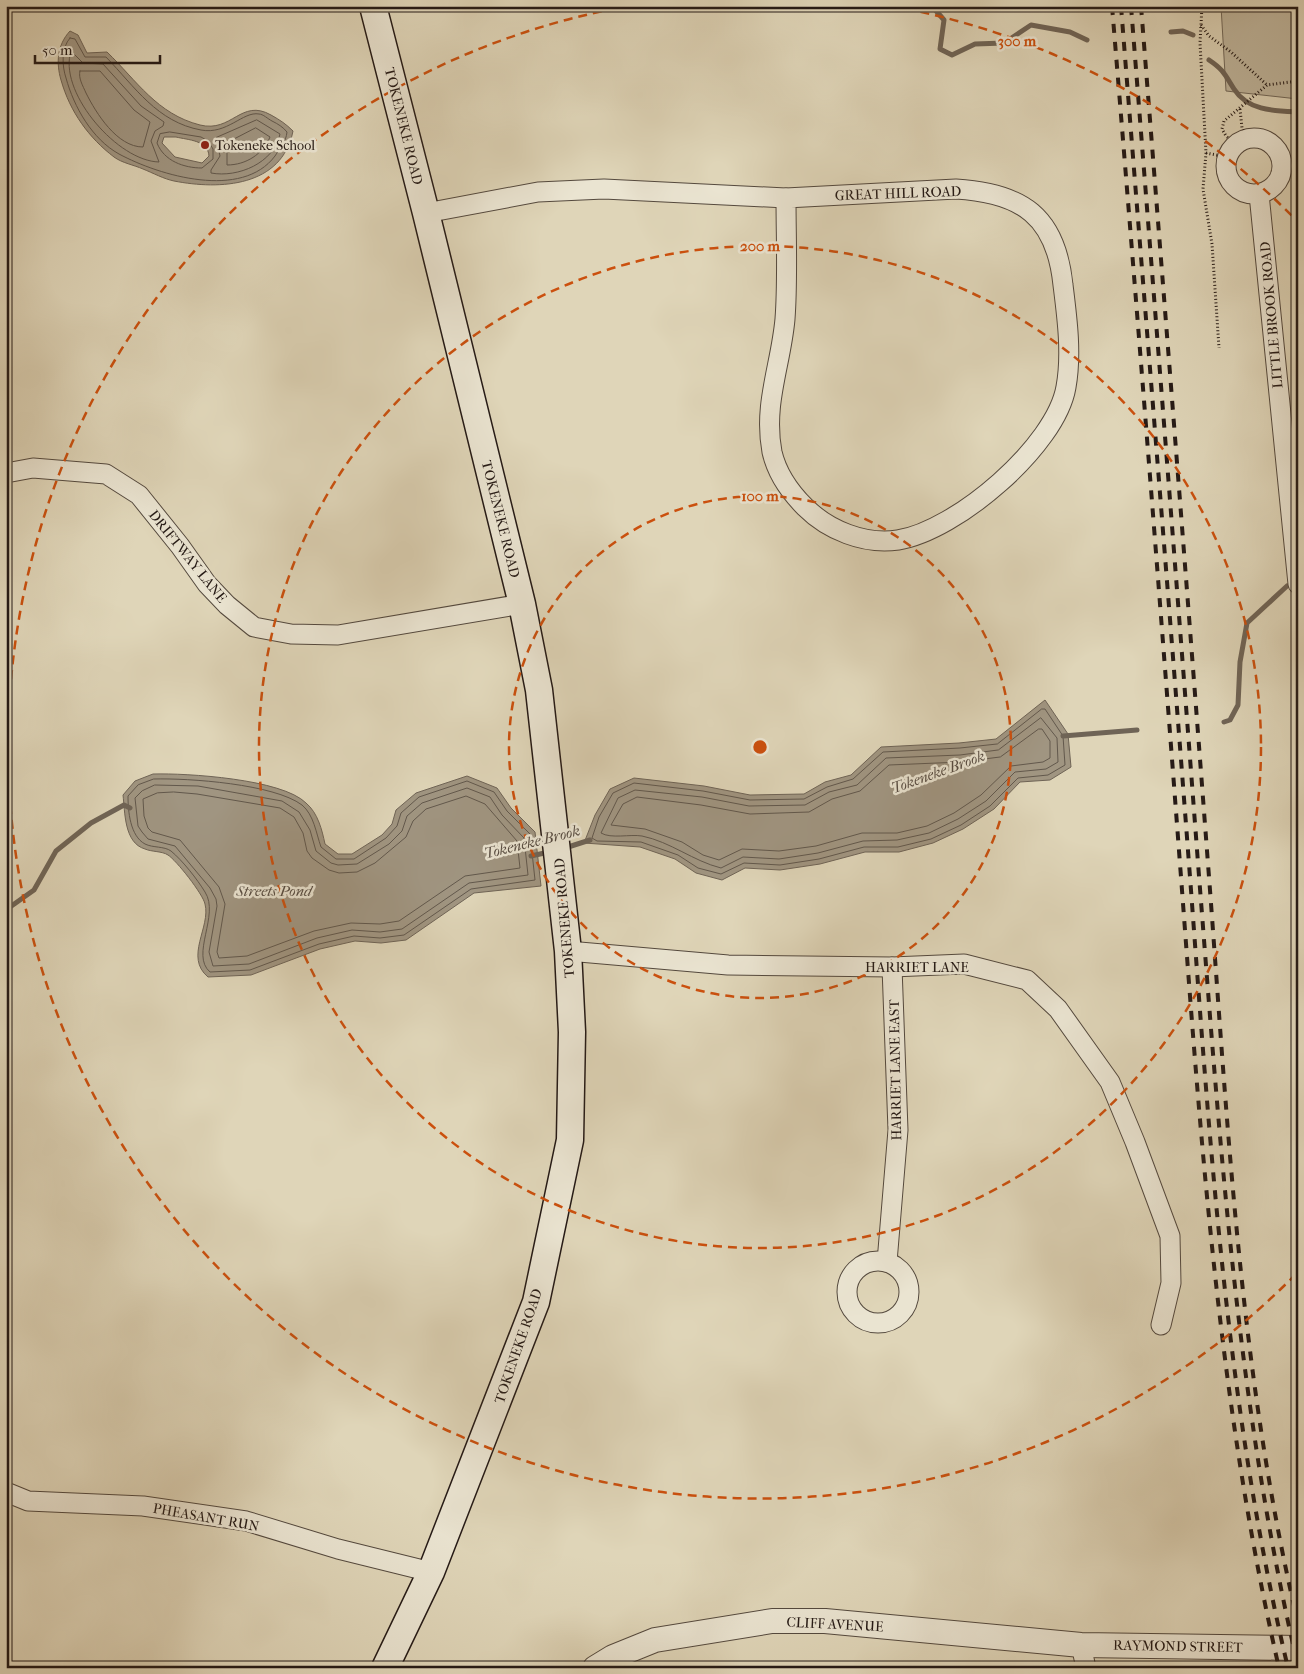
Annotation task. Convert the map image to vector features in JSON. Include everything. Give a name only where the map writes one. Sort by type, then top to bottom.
[{"type":"main road","name":"TOKENEKE ROAD","points":[[373,6],[522,604],[539,690],[568,951],[572,1032],[570,1140],[536,1302],[431,1572],[385,1668]]},
{"type":"street","points":[[1260,138],[1271,144],[1279,153],[1282,171],[1277,183],[1271,190],[1259,194],[1244,193],[1232,184],[1226,169],[1237,147],[1260,138]]},
{"type":"street","name":"GREAT HILL ROAD","points":[[426,214],[538,192],[604,189],[786,198],[956,189],[979,190],[1003,196],[1028,209],[1044,224],[1056,247],[1066,304],[1068,357],[1066,388],[1057,413],[1046,433],[1032,451],[990,490],[952,518],[919,534],[897,540],[876,540],[854,536],[833,528],[810,513],[793,495],[779,474],[772,453],[768,420],[785,319],[786,198]]},
{"type":"street","name":"LITTLE BROOK ROAD","points":[[1259,194],[1298,584]]},
{"type":"street","name":"DRIFTWAY LANE","points":[[6,473],[33,468],[106,474],[139,496],[180,546],[207,584],[227,605],[254,627],[291,634],[338,635],[522,604]]},
{"type":"street","name":"HARRIET LANE","points":[[568,951],[728,965],[892,967],[964,964],[1027,980],[1058,1009],[1110,1082],[1170,1236],[1171,1283],[1161,1326]]},
{"type":"street","name":"HARRIET LANE EAST","points":[[887,1262],[898,1130],[892,967]]},
{"type":"street","name":"PHEASANT RUN","points":[[6,1492],[28,1501],[143,1506],[246,1521],[338,1549],[431,1572]]},
{"type":"street","name":"CLIFF AVENUE","points":[[595,1668],[613,1657],[655,1640],[772,1621],[825,1621],[1081,1645]]},
{"type":"street","points":[[1081,1645],[1086,1668]]},
{"type":"street","name":"RAYMOND STREET","points":[[1081,1645],[1298,1648]]},
{"type":"path","points":[[1202,6],[1201,25],[1206,154],[1203,189],[1212,244],[1219,348]]},
{"type":"path","points":[[1201,25],[1209,36],[1231,52],[1266,85]]},
{"type":"path","points":[[1237,147],[1222,129],[1224,120],[1266,85],[1298,81]]},
{"type":"path","points":[[1237,147],[1242,128],[1241,107]]},
{"type":"path","points":[[1206,154],[1237,147]]},
{"type":"shaded area","points":[[1221,6],[1298,6],[1298,99],[1226,91]]},
{"type":"water","points":[[70,31],[78,35],[87,53],[107,52],[160,105],[185,120],[211,126],[252,111],[261,111],[271,115],[293,131],[287,150],[276,164],[263,174],[229,184],[210,185],[174,181],[117,159],[105,150],[89,133],[75,113],[65,92],[59,74],[58,61],[60,48]],"holes":[[[164,137],[176,137],[201,144],[208,151],[209,156],[202,163],[175,157],[162,143]]]},
{"type":"water","points":[[1045,700],[1068,734],[1071,767],[1050,780],[1020,782],[994,809],[963,829],[933,843],[899,852],[865,852],[820,864],[780,870],[745,868],[722,880],[696,873],[675,859],[640,847],[584,843],[595,815],[610,789],[634,778],[704,786],[750,795],[804,794],[825,782],[851,775],[881,747],[996,739]]},
{"type":"water","name":"Streets Pond","points":[[153,774],[210,776],[233,779],[277,788],[294,795],[306,803],[314,812],[325,844],[338,854],[352,854],[382,835],[392,824],[396,810],[416,793],[467,776],[497,788],[511,808],[535,832],[541,886],[474,893],[406,940],[381,943],[355,941],[320,949],[251,975],[208,977],[201,969],[198,960],[198,951],[206,913],[205,904],[200,893],[172,858],[166,854],[138,846],[129,834],[125,818],[123,795],[135,781]]},
{"type":"waterway","points":[[932,6],[944,20],[940,49],[952,55],[975,44],[1004,43],[1031,25],[1070,32],[1087,40]]},
{"type":"waterway","points":[[1171,32],[1183,31],[1193,35]]},
{"type":"waterway","points":[[1209,60],[1221,70],[1234,89],[1247,102],[1263,108],[1298,112]]},
{"type":"waterway","name":"Tokeneke Brook","points":[[1224,722],[1230,720],[1238,705],[1240,662],[1247,623],[1287,586]]},
{"type":"waterway","name":"Tokeneke Brook","points":[[1063,736],[1137,730]]},
{"type":"waterway","name":"Tokeneke Brook","points":[[6,906],[10,907],[34,890],[56,851],[91,823],[124,805],[130,808]]},
{"type":"waterway","name":"Tokeneke Brook","points":[[565,848],[590,840]]},
{"type":"waterway","name":"Tokeneke Brook","points":[[531,856],[549,852]]},
{"type":"railway","points":[[1112,6],[1205,1175],[1215,1274],[1241,1472],[1258,1570],[1279,1668]]},
{"type":"railway","points":[[1121,6],[1213,1175],[1223,1274],[1249,1472],[1288,1668]]},
{"type":"railway","points":[[1131,6],[1223,1174],[1245,1372],[1260,1471],[1277,1569],[1298,1666]]},
{"type":"railway","points":[[1141,6],[1230,1158],[1239,1252],[1262,1439],[1278,1531],[1298,1623]]},
{"type":"place","name":"Tokeneke School","points":[[205,145]]}]
